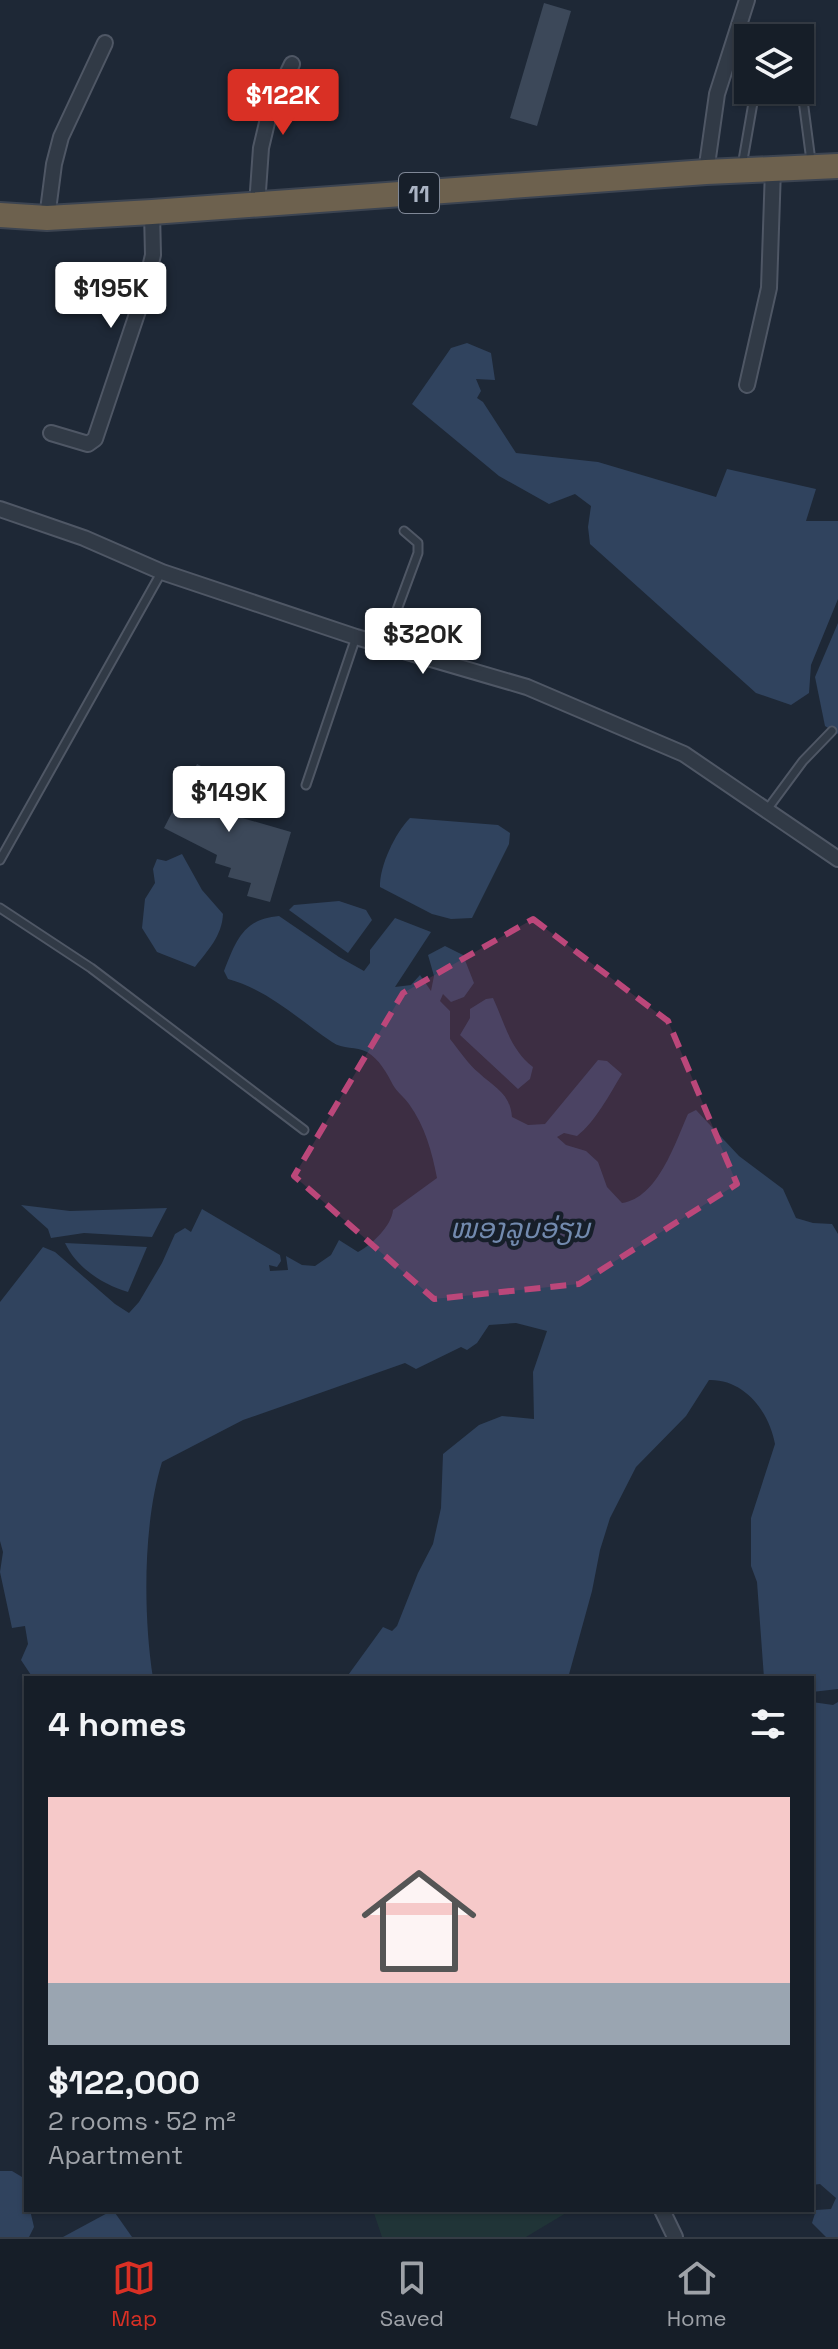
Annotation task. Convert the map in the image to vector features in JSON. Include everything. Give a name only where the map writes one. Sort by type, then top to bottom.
[{"type":"highway","name":"11","points":[[0,215],[47,218],[152,212],[706,172],[838,166]]},
{"type":"street","points":[[706,172],[717,94],[747,0]]},
{"type":"street","points":[[47,218],[61,137],[105,43]]},
{"type":"street","points":[[257,205],[261,148],[270,110],[292,64]]},
{"type":"street","points":[[747,385],[769,288],[773,169]]},
{"type":"street","points":[[51,433],[88,444],[95,439],[144,293],[153,255],[152,212]]},
{"type":"street","points":[[0,509],[84,538],[162,572],[356,637],[527,687],[684,754],[838,859]]},
{"type":"street","points":[[663,2212],[675,2237]]},
{"type":"lane","points":[[741,170],[754,97],[803,100],[812,167]]},
{"type":"lane","points":[[384,645],[418,553],[418,543],[404,531]]},
{"type":"lane","points":[[0,860],[162,572]]},
{"type":"lane","points":[[306,785],[356,637]]},
{"type":"lane","points":[[766,811],[803,761],[832,731]]},
{"type":"lane","points":[[0,908],[91,968],[304,1130]]},
{"type":"highlighted area","points":[[533,919],[668,1021],[737,1184],[579,1284],[434,1299],[294,1176],[403,993]]},
{"type":"green space","points":[[374,2212],[568,2212],[526,2237],[382,2237]]},
{"type":"water","points":[[467,343],[491,353],[495,380],[476,379],[481,391],[477,398],[483,402],[516,453],[598,462],[716,497],[727,469],[816,489],[806,521],[838,521],[838,599],[811,665],[809,693],[791,705],[756,693],[590,544],[588,527],[591,506],[575,494],[549,504],[499,476],[412,404],[451,348]]},
{"type":"water","points":[[838,623],[838,734],[825,726],[815,677]]},
{"type":"water","points":[[410,818],[498,825],[510,833],[509,844],[472,918],[451,919],[432,914],[380,887],[389,851]]},
{"type":"water","points":[[182,854],[202,890],[223,914],[217,936],[195,967],[157,952],[142,928],[145,899],[155,883],[153,869],[157,859],[166,861]]},
{"type":"water","points":[[339,901],[366,910],[372,920],[348,953],[289,910],[294,905]]},
{"type":"water","name":"ໜອງລູບອ່ຽນ","points":[[279,916],[364,971],[370,963],[370,950],[395,918],[431,932],[395,987],[411,985],[420,975],[431,991],[434,976],[428,955],[445,946],[463,955],[474,983],[464,997],[451,1002],[443,994],[440,1001],[450,1011],[450,1039],[471,1065],[505,1096],[512,1117],[528,1125],[545,1124],[598,1060],[607,1061],[622,1074],[602,1107],[577,1136],[564,1133],[557,1137],[566,1145],[586,1151],[598,1162],[607,1187],[622,1203],[635,1199],[655,1180],[671,1154],[688,1114],[696,1110],[739,1156],[783,1189],[796,1218],[832,1224],[838,1234],[838,1689],[814,1692],[814,1676],[764,1676],[757,1582],[751,1566],[751,1518],[775,1444],[767,1420],[753,1399],[733,1385],[709,1380],[686,1416],[636,1467],[610,1518],[569,1676],[347,1676],[383,1627],[392,1631],[397,1626],[433,1544],[441,1508],[443,1454],[479,1425],[502,1416],[534,1419],[533,1372],[547,1331],[516,1323],[489,1325],[477,1343],[467,1350],[461,1347],[416,1369],[405,1363],[243,1420],[162,1462],[148,1540],[146,1598],[153,1676],[32,1676],[21,1660],[28,1644],[25,1626],[12,1628],[0,1572],[3,1552],[0,1541],[0,1302],[43,1247],[55,1252],[129,1313],[162,1263],[175,1234],[185,1228],[191,1232],[202,1209],[280,1255],[281,1261],[277,1267],[269,1265],[270,1271],[288,1270],[286,1256],[302,1265],[315,1266],[331,1255],[339,1240],[358,1252],[363,1249],[385,1228],[393,1210],[437,1178],[424,1130],[375,1058],[363,1050],[336,1044],[270,998],[228,979],[224,971],[242,933],[267,918]]},
{"type":"water","points":[[493,998],[513,1044],[533,1067],[530,1079],[518,1089],[460,1035],[470,1018],[470,1009]]},
{"type":"water","points":[[21,1205],[70,1211],[167,1208],[152,1237],[84,1233],[51,1238],[48,1229]]},
{"type":"water","points":[[65,1243],[147,1247],[128,1292],[91,1274],[76,1260]]},
{"type":"water","points":[[814,1702],[833,1705],[838,1702],[838,2237],[826,2237],[812,2223],[816,2210],[831,2209],[836,2198],[820,2184],[814,2185]]},
{"type":"water","points":[[0,2171],[12,2171],[22,2177],[24,2212],[30,2212],[34,2227],[29,2237],[0,2237]]},
{"type":"water","points":[[114,2212],[132,2237],[63,2237]]},
{"type":"building","points":[[544,3],[571,11],[537,126],[510,118]]},
{"type":"building","points":[[197,764],[233,782],[218,811],[291,832],[270,902],[247,896],[251,883],[228,877],[231,868],[215,863],[217,855],[164,828]]}]
